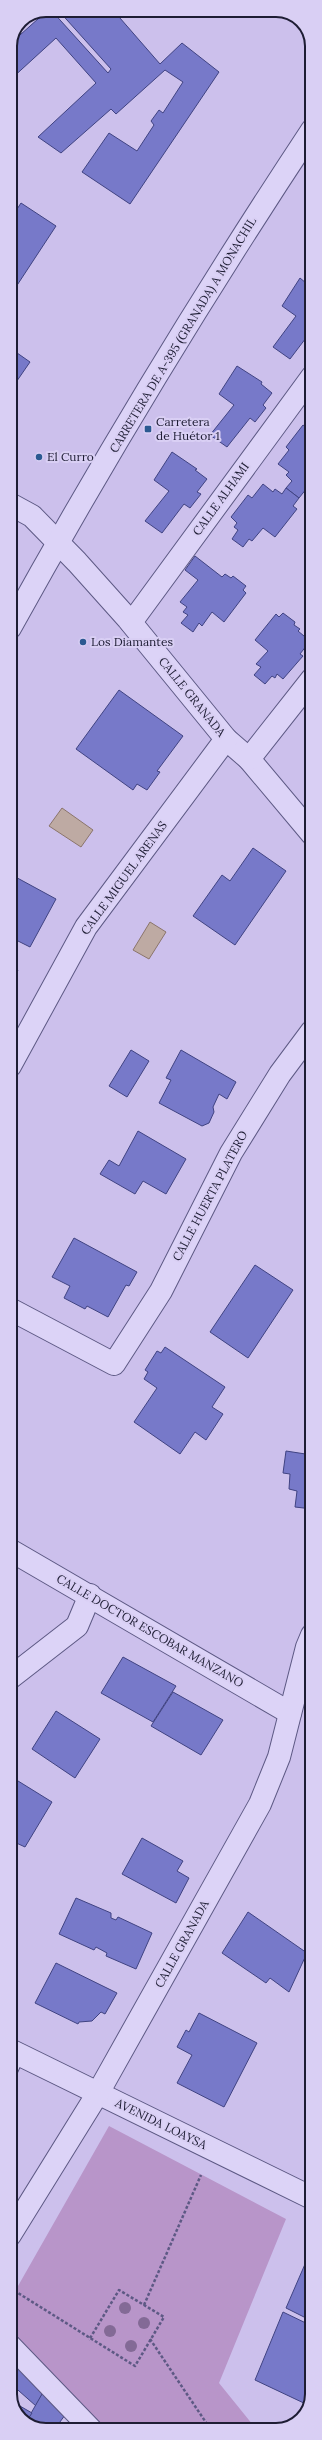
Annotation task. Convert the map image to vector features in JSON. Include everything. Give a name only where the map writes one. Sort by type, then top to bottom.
[{"type":"street","name":"CARRETERA DE A-395 (GRANADA) A MONACHIL","points":[[17,615],[58,542],[241,238],[305,141]]},
{"type":"street","name":"CALLE ALHAMI","points":[[131,623],[305,386]]},
{"type":"street","name":"CALLE GRANADA","points":[[17,508],[32,516],[58,542],[131,623],[226,739],[249,759],[305,826]]},
{"type":"street","points":[[249,759],[305,688]]},
{"type":"street","name":"CALLE MIGUEL ARENAS","points":[[17,1053],[86,926],[226,739]]},
{"type":"street","name":"CALLE HUERTA PLATERO","points":[[17,1314],[114,1364],[161,1290],[231,1153],[280,1074],[305,1040]]},
{"type":"street","name":"CALLE DOCTOR ESCOBAR MANZANO","points":[[17,1554],[290,1713]]},
{"type":"street","points":[[17,1673],[77,1626],[90,1596]]},
{"type":"street","name":"CALLE GRANADA","points":[[17,2224],[98,2093],[260,1804],[279,1757],[305,1655]]},
{"type":"street","name":"AVENIDA LOAYSA","points":[[17,2060],[98,2093],[305,2195]]},
{"type":"street","points":[[17,2352],[85,2423]]},
{"type":"path","points":[[144,2305],[203,2170]]},
{"type":"path","points":[[17,2293],[89,2340],[135,2366],[164,2317],[119,2290],[89,2340]]},
{"type":"path","points":[[150,2339],[206,2423]]},
{"type":"shaded area","points":[[62,808],[93,830],[81,847],[49,826]]},
{"type":"shaded area","points":[[150,922],[166,932],[149,959],[133,950]]},
{"type":"shaded area","points":[[109,2126],[286,2219],[219,2383],[251,2423],[90,2423],[17,2346],[18,2286]]},
{"type":"building","points":[[57,17],[108,73],[111,69],[64,17],[119,17],[160,64],[182,43],[219,72],[130,204],[82,172],[109,133],[137,151],[154,125],[151,121],[159,110],[163,113],[183,82],[165,70],[116,114],[111,109],[61,153],[38,137],[96,83],[56,38],[17,74],[17,46],[19,36],[39,18]]},
{"type":"building","points":[[21,203],[56,226],[17,285],[17,209]]},
{"type":"building","points":[[300,278],[305,282],[305,339],[290,359],[273,347],[296,316],[282,306]]},
{"type":"building","points":[[17,353],[30,362],[17,381]]},
{"type":"building","points":[[237,366],[262,382],[261,384],[272,393],[263,405],[266,408],[255,422],[250,418],[227,447],[210,435],[234,405],[219,394]]},
{"type":"building","points":[[303,425],[305,426],[305,490],[299,498],[286,488],[292,481],[286,475],[289,472],[278,464],[289,450],[286,447]]},
{"type":"building","points":[[172,452],[197,469],[195,470],[207,479],[197,492],[201,494],[190,508],[184,504],[162,533],[145,521],[169,491],[154,480]]},
{"type":"building","points":[[263,484],[273,492],[275,489],[282,494],[286,488],[299,498],[293,506],[297,509],[275,537],[263,528],[252,541],[249,539],[243,547],[232,539],[238,530],[234,527],[237,523],[231,517],[248,495],[252,498]]},
{"type":"building","points":[[195,556],[222,577],[225,574],[231,578],[233,576],[246,586],[243,590],[246,593],[224,622],[212,612],[202,626],[199,623],[193,632],[181,623],[188,615],[183,612],[187,607],[180,602],[198,580],[185,570]]},
{"type":"building","points":[[283,613],[295,622],[294,625],[300,629],[298,631],[305,637],[305,648],[300,654],[303,656],[283,679],[277,674],[275,678],[272,676],[265,684],[254,675],[261,667],[256,664],[268,651],[255,640],[276,614],[279,617]]},
{"type":"building","points":[[119,690],[183,736],[157,771],[160,772],[147,790],[137,784],[133,790],[76,749]]},
{"type":"building","points":[[253,848],[286,871],[235,945],[193,916],[222,875],[230,881]]},
{"type":"building","points":[[17,878],[56,899],[30,947],[17,940]]},
{"type":"building","points":[[131,1050],[149,1061],[127,1097],[109,1086]]},
{"type":"building","points":[[181,1050],[236,1082],[227,1099],[219,1094],[213,1107],[214,1112],[209,1123],[202,1126],[159,1103],[171,1080],[166,1078]]},
{"type":"building","points":[[138,1131],[186,1159],[166,1194],[143,1181],[135,1194],[100,1174],[109,1160],[119,1166]]},
{"type":"building","points":[[74,1238],[137,1272],[129,1286],[126,1285],[108,1317],[87,1306],[85,1309],[64,1298],[70,1286],[52,1277]]},
{"type":"building","points":[[255,1265],[293,1290],[248,1358],[210,1332]]},
{"type":"building","points":[[165,1347],[225,1387],[212,1407],[223,1414],[206,1440],[195,1432],[180,1454],[134,1422],[157,1388],[144,1379],[148,1372],[145,1370],[157,1351],[161,1353]]},
{"type":"building","points":[[286,1451],[305,1454],[305,1508],[295,1507],[297,1491],[289,1489],[290,1474],[283,1473]]},
{"type":"building","points":[[123,1657],[176,1686],[153,1722],[101,1693]]},
{"type":"building","points":[[173,1692],[223,1720],[201,1755],[151,1726]]},
{"type":"building","points":[[56,1711],[100,1739],[75,1778],[32,1749]]},
{"type":"building","points":[[17,1780],[52,1802],[25,1847],[17,1843]]},
{"type":"building","points":[[142,1838],[183,1861],[177,1871],[189,1878],[176,1903],[122,1874]]},
{"type":"building","points":[[76,1898],[111,1913],[111,1918],[116,1920],[118,1917],[152,1933],[136,1969],[106,1956],[107,1953],[96,1947],[94,1950],[59,1934]]},
{"type":"building","points":[[248,1912],[305,1952],[305,1957],[289,1992],[270,1978],[266,1983],[222,1953]]},
{"type":"building","points":[[56,1963],[117,1993],[105,2014],[101,2012],[92,2021],[79,2022],[78,2024],[35,2003]]},
{"type":"building","points":[[199,2013],[257,2043],[224,2107],[177,2083],[192,2055],[177,2047],[186,2030],[189,2032]]},
{"type":"building","points":[[305,2264],[305,2318],[286,2308]]},
{"type":"building","points":[[283,2312],[305,2323],[305,2394],[303,2403],[255,2380]]},
{"type":"building","points":[[17,2356],[46,2387],[36,2406],[17,2389]]},
{"type":"building","points":[[46,2387],[68,2411],[59,2423],[42,2423],[29,2417]]},
{"type":"building","points":[[19,2406],[32,2413],[29,2418],[25,2415]]},
{"type":"place","name":"Carretera de Huétor 1","points":[[148,429]]},
{"type":"place","name":"El Curro","points":[[39,457]]},
{"type":"place","name":"Los Diamantes","points":[[83,642]]}]
